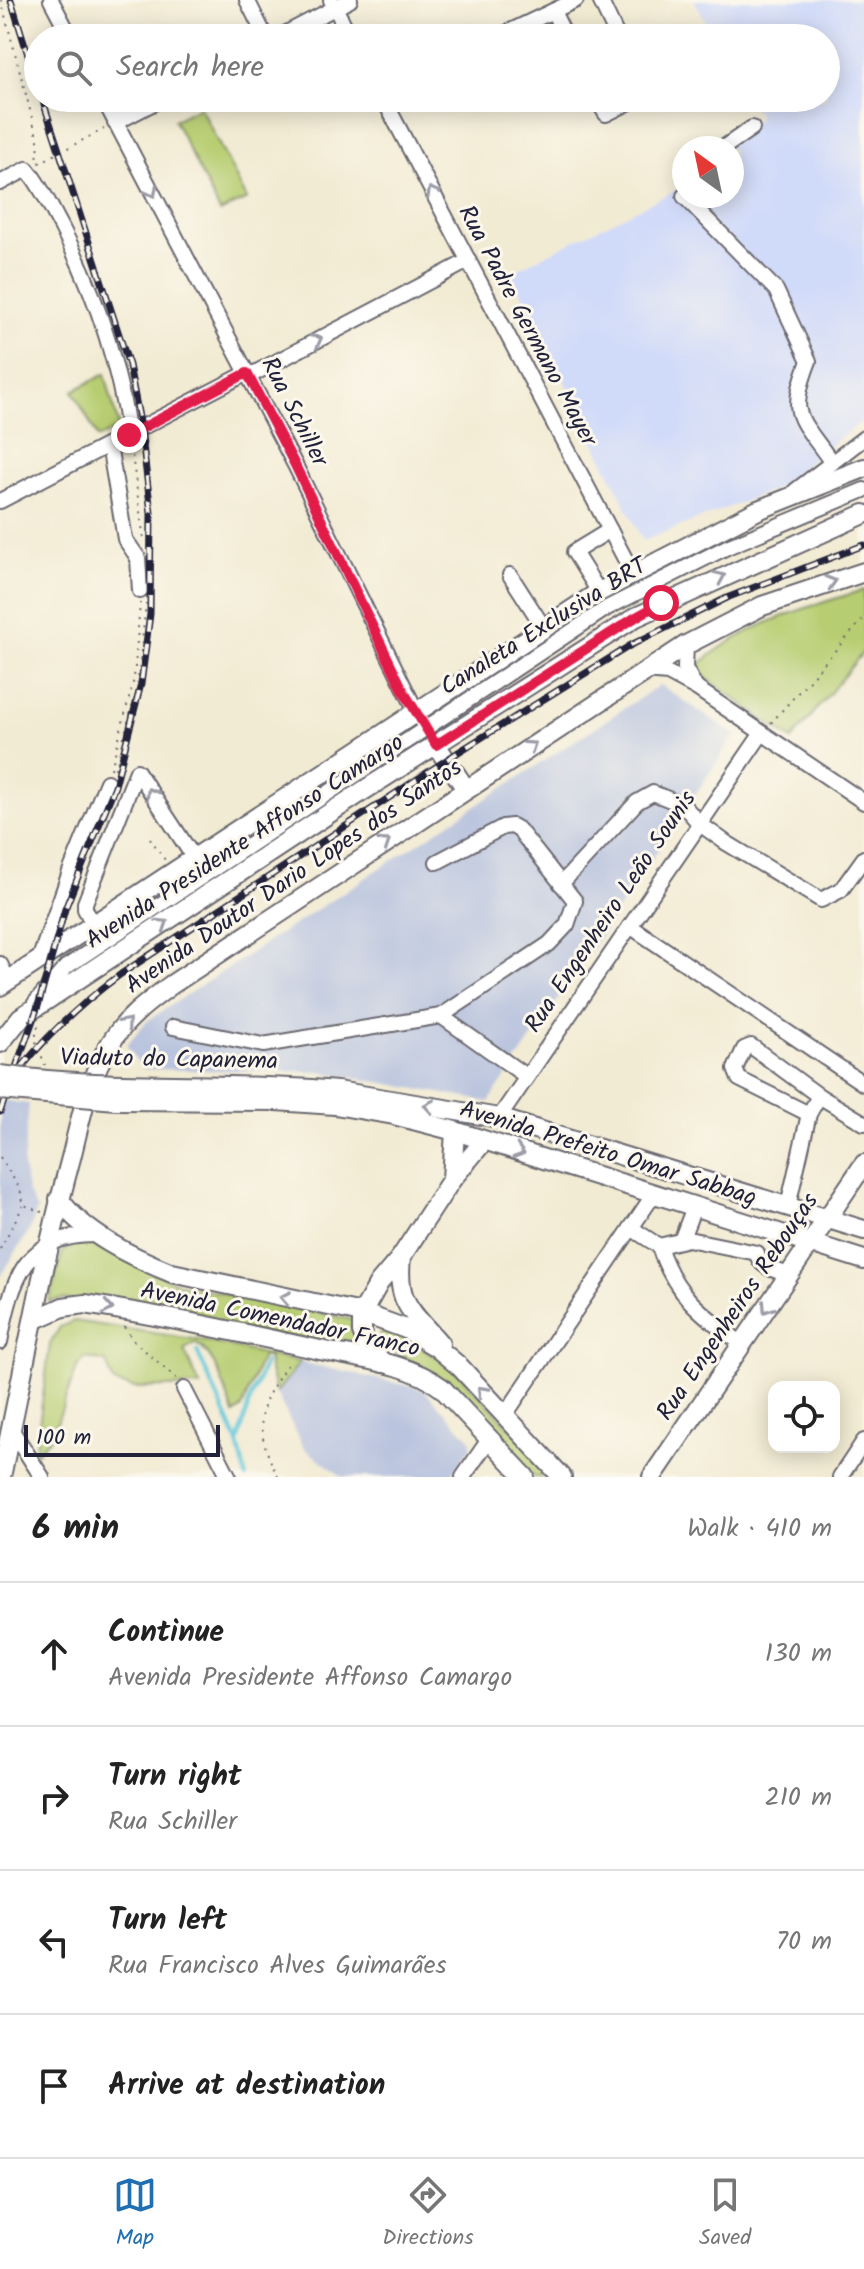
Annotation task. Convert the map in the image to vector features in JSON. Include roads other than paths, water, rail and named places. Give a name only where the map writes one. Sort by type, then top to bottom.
[{"type":"main road","name":"Avenida Presidente Affonso Camargo","points":[[8,975],[39,960],[194,858],[420,720],[544,628],[599,592],[787,497],[864,468]]},
{"type":"main road","name":"Avenida Presidente Affonso Camargo","points":[[0,1043],[15,1024],[33,1018],[436,745],[636,617],[864,514]]},
{"type":"main road","name":"Avenida Doutor Dario Lopes dos Santos","points":[[1,1477],[59,1199],[84,1109],[109,1044],[135,1013],[171,985],[643,671],[762,606],[864,572]]},
{"type":"main road","name":"Rua Schiller","points":[[436,745],[466,789]]},
{"type":"main road","name":"Viaduto do Capanema","points":[[0,1075],[106,1085],[280,1087],[336,1098]]},
{"type":"main road","name":"Viaduto do Capanema","points":[[0,1090],[116,1100],[276,1101],[336,1098]]},
{"type":"main road","name":"Avenida Prefeito Omar Sabbag","points":[[336,1098],[499,1118],[864,1230]]},
{"type":"main road","name":"Avenida Prefeito Omar Sabbag","points":[[336,1098],[455,1131],[864,1260]]},
{"type":"main road","points":[[452,1179],[455,1131]]},
{"type":"main road","points":[[383,1363],[366,1343],[362,1332],[362,1313],[379,1283],[401,1257],[452,1179],[484,1141]]},
{"type":"main road","name":"Rua Engenheiros Rebouças","points":[[652,1477],[864,1164]]},
{"type":"main road","name":"Avenida Comendador Franco","points":[[59,1199],[80,1223],[158,1267],[180,1275],[362,1313],[422,1338],[460,1367],[562,1477]]},
{"type":"main road","points":[[401,1257],[399,1282],[405,1302],[460,1367]]},
{"type":"main road","name":"Avenida Comendador Franco","points":[[34,1320],[63,1307],[85,1304],[417,1372],[431,1379],[453,1398],[525,1477]]},
{"type":"street","points":[[51,0],[64,24]]},
{"type":"street","points":[[247,0],[259,24]]},
{"type":"street","points":[[300,24],[333,4],[350,0]]},
{"type":"street","points":[[526,24],[576,0]]},
{"type":"street","points":[[600,0],[611,24]]},
{"type":"street","points":[[333,4],[344,24]]},
{"type":"street","points":[[553,11],[559,24]]},
{"type":"street","name":"Rua Schiller","points":[[110,112],[295,465],[420,720],[436,745]]},
{"type":"street","points":[[115,123],[136,112]]},
{"type":"street","name":"Rua Padre Germano Mayer","points":[[390,112],[633,574]]},
{"type":"street","points":[[740,136],[752,128]]},
{"type":"street","points":[[0,183],[27,169],[50,204],[96,301],[116,370],[129,435]]},
{"type":"street","points":[[697,208],[776,290],[809,361],[796,400],[798,415],[832,463]]},
{"type":"street","points":[[0,501],[247,373],[255,373],[468,261]]},
{"type":"street","points":[[787,497],[862,441]]},
{"type":"street","points":[[109,445],[125,539],[138,558],[143,595]]},
{"type":"street","name":"Canaleta Exclusiva BRT","points":[[33,1018],[66,967],[420,720],[638,591],[754,535],[864,490]]},
{"type":"street","points":[[599,592],[574,552],[610,530]]},
{"type":"street","points":[[510,575],[544,628]]},
{"type":"street","points":[[686,645],[685,668],[696,688]]},
{"type":"street","points":[[643,671],[668,673],[696,688],[864,802]]},
{"type":"street","name":"Rua Engenheiro Leão Sounis","points":[[499,1118],[762,733]]},
{"type":"street","points":[[93,924],[85,903],[137,771],[194,858]]},
{"type":"street","points":[[39,960],[62,891],[111,776]]},
{"type":"street","points":[[561,884],[637,802],[653,793],[683,805],[700,824],[725,842],[821,900],[841,890],[864,858]]},
{"type":"street","points":[[173,1027],[263,1045],[441,1016],[549,944],[567,925],[575,901],[519,830],[512,826],[503,827],[437,862]]},
{"type":"street","points":[[630,926],[864,1084]]},
{"type":"street","name":"Canaleta Exclusiva BRT","points":[[8,975],[66,967]]},
{"type":"street","points":[[441,1016],[527,1077]]},
{"type":"street","points":[[809,1114],[739,1079],[735,1069],[744,1049],[751,1046],[819,1096],[864,1123]]},
{"type":"street","points":[[788,1206],[809,1114],[819,1096]]},
{"type":"street","points":[[505,1415],[654,1194]]},
{"type":"street","points":[[682,1238],[694,1207]]},
{"type":"street","points":[[631,1228],[659,1246],[675,1285],[695,1308],[742,1344]]},
{"type":"street","points":[[764,1229],[758,1260],[789,1275]]},
{"type":"street","points":[[0,1342],[13,1286],[34,1252],[50,1243],[80,1234],[99,1235]]},
{"type":"street","points":[[659,1246],[682,1238],[757,1253]]},
{"type":"street","points":[[184,1389],[229,1477]]},
{"type":"street","points":[[11,1429],[42,1477]]},
{"type":"street","points":[[463,1477],[490,1438]]},
{"type":"street","points":[[840,1477],[864,1441]]},
{"type":"waterway","points":[[197,1351],[238,1443],[246,1477]]},
{"type":"waterway","points":[[238,1443],[265,1362]]},
{"type":"railway","points":[[11,0],[24,42]]},
{"type":"railway","points":[[0,1112],[38,1006],[65,909],[115,786],[141,684],[150,614],[151,513],[141,428],[129,365],[47,112]]},
{"type":"railway","points":[[21,1068],[68,1018],[121,974],[460,751],[631,645],[729,597],[864,545]]}]
